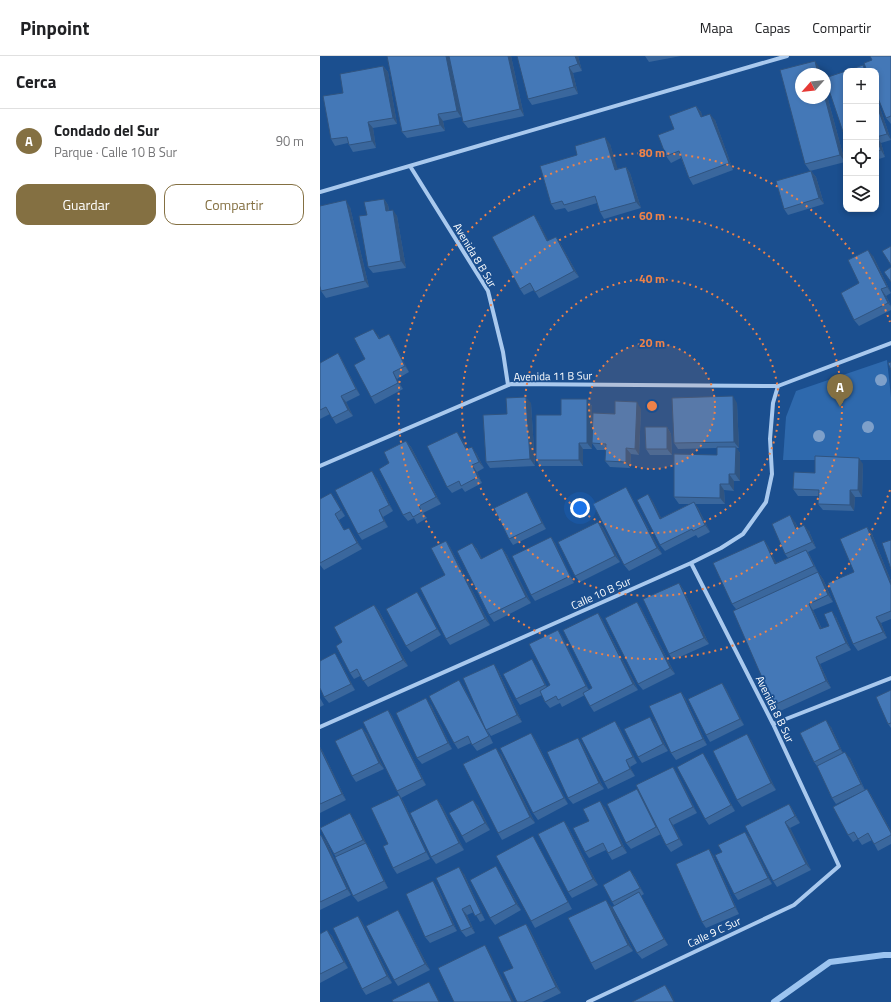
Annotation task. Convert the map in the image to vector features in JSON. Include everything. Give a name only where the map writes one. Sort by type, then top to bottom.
[{"type":"street","points":[[320,192],[787,56]]},
{"type":"street","name":"Avenida 8 B Sur","points":[[410,166],[488,291],[503,352],[508,385]]},
{"type":"street","points":[[778,386],[891,343]]},
{"type":"street","name":"Avenida 11 B Sur","points":[[320,466],[508,385],[738,384],[778,386]]},
{"type":"street","name":"Calle 10 B Sur","points":[[320,727],[691,563],[721,548],[743,534],[766,502],[772,474],[770,438],[774,403],[778,386]]},
{"type":"street","name":"Avenida 8 B Sur","points":[[691,563],[773,724],[839,866]]},
{"type":"street","points":[[773,724],[891,678]]},
{"type":"street","name":"Calle 9 C Sur","points":[[588,1002],[794,905],[839,866]]},
{"type":"shaded area","points":[[887,360],[891,397],[891,460],[783,460],[786,417],[796,391]]},
{"type":"building","points":[[387,56],[446,56],[457,111],[438,114],[440,125],[402,132]]},
{"type":"building","points":[[449,56],[508,56],[520,109],[463,122]]},
{"type":"building","points":[[517,56],[575,56],[578,64],[569,67],[574,87],[528,99]]},
{"type":"building","points":[[870,56],[891,56],[891,116],[886,118],[879,100],[879,68],[866,68],[864,63],[872,60]]},
{"type":"building","points":[[815,61],[817,68],[795,68],[795,104],[827,104],[840,155],[805,164],[780,70]]},
{"type":"building","points":[[863,65],[864,68],[854,68]]},
{"type":"building","points":[[383,66],[393,118],[368,122],[372,141],[349,145],[347,137],[331,139],[323,96],[343,93],[340,74]]},
{"type":"building","points":[[843,72],[843,132],[831,96],[831,76]]},
{"type":"building","points":[[696,106],[701,117],[710,114],[729,163],[689,178],[679,151],[666,156],[658,135],[674,129],[669,116]]},
{"type":"building","points":[[879,111],[887,134],[879,136]]},
{"type":"building","points":[[605,137],[615,170],[626,167],[636,202],[600,212],[595,196],[564,205],[562,201],[551,204],[540,166],[577,155],[575,146]]},
{"type":"building","points":[[811,171],[819,198],[784,209],[776,181]]},
{"type":"building","points":[[384,199],[386,211],[393,210],[401,261],[368,267],[359,216],[367,215],[364,202]]},
{"type":"building","points":[[346,200],[365,281],[321,291],[320,206]]},
{"type":"building","points":[[534,215],[547,241],[556,237],[574,271],[535,292],[530,283],[520,289],[492,237]]},
{"type":"building","points":[[891,246],[891,265],[882,251]]},
{"type":"building","points":[[868,250],[887,287],[881,289],[888,303],[854,320],[841,293],[859,283],[848,260]]},
{"type":"building","points":[[891,267],[891,282],[884,272]]},
{"type":"building","points":[[373,329],[379,339],[389,334],[405,366],[393,372],[398,383],[371,397],[354,365],[365,359],[354,338]]},
{"type":"building","points":[[338,353],[356,389],[341,396],[348,410],[332,418],[326,407],[320,410],[320,363]]},
{"type":"building","points":[[891,362],[891,370],[888,363]]},
{"type":"building","points":[[733,396],[734,442],[674,443],[672,398]]},
{"type":"building","points":[[526,397],[530,459],[486,462],[483,415],[507,414],[506,398]]},
{"type":"building","points":[[561,399],[587,399],[587,443],[579,443],[579,460],[536,460],[536,415],[561,415]]},
{"type":"building","points":[[615,401],[637,402],[635,449],[626,448],[626,462],[605,461],[606,444],[592,443],[593,413],[615,414]]},
{"type":"building","points":[[645,427],[667,427],[667,449],[646,449]]},
{"type":"building","points":[[457,432],[466,449],[472,447],[479,462],[472,465],[478,477],[461,486],[459,481],[447,487],[427,446]]},
{"type":"building","points":[[406,441],[436,497],[419,506],[422,512],[413,517],[410,512],[403,515],[379,469],[389,463],[384,452]]},
{"type":"building","points":[[717,447],[736,447],[735,474],[729,474],[729,484],[720,484],[720,498],[674,497],[674,454],[717,455]]},
{"type":"building","points":[[815,456],[859,458],[858,490],[850,490],[850,505],[818,504],[819,490],[793,489],[794,472],[815,473]]},
{"type":"building","points":[[372,471],[389,505],[379,510],[384,521],[358,534],[335,490]]},
{"type":"building","points":[[626,487],[657,548],[624,565],[593,504]]},
{"type":"building","points":[[527,492],[542,523],[509,539],[494,508]]},
{"type":"building","points":[[331,493],[341,510],[335,514],[344,530],[349,528],[357,543],[320,563],[320,499]]},
{"type":"building","points":[[648,494],[660,519],[694,502],[705,525],[693,531],[692,529],[660,545],[637,500]]},
{"type":"building","points":[[790,515],[796,529],[804,525],[812,542],[785,554],[772,524]]},
{"type":"building","points":[[598,522],[615,556],[575,576],[558,542]]},
{"type":"building","points":[[867,527],[891,585],[891,611],[876,617],[883,632],[853,644],[828,583],[854,572],[840,539]]},
{"type":"building","points":[[551,537],[570,576],[531,595],[512,556]]},
{"type":"building","points":[[764,540],[775,564],[806,550],[814,566],[732,604],[713,563]]},
{"type":"building","points":[[891,540],[891,569],[882,543]]},
{"type":"building","points":[[446,541],[485,619],[446,639],[420,588],[445,575],[431,548]]},
{"type":"building","points":[[472,543],[481,559],[502,548],[526,597],[489,615],[457,551]]},
{"type":"building","points":[[818,572],[828,595],[809,604],[820,629],[829,626],[824,614],[832,611],[846,643],[816,657],[826,681],[774,705],[733,611]]},
{"type":"building","points":[[679,583],[704,638],[669,654],[643,599]]},
{"type":"building","points":[[417,592],[437,629],[406,646],[386,609]]},
{"type":"building","points":[[637,602],[670,668],[638,684],[605,618]]},
{"type":"building","points":[[374,605],[403,660],[363,681],[357,669],[350,673],[336,646],[342,642],[334,627]]},
{"type":"building","points":[[598,613],[633,684],[590,706],[583,693],[592,688],[563,630]]},
{"type":"building","points":[[558,630],[586,686],[558,700],[556,696],[545,702],[540,691],[550,685],[529,644]]},
{"type":"building","points":[[335,653],[351,684],[324,697],[320,688],[320,661]]},
{"type":"building","points":[[532,659],[545,685],[516,699],[503,674]]},
{"type":"building","points":[[494,664],[517,715],[486,730],[463,678]]},
{"type":"building","points":[[459,680],[489,736],[472,745],[468,736],[454,743],[429,696]]},
{"type":"building","points":[[722,683],[740,719],[706,735],[688,699]]},
{"type":"building","points":[[891,690],[891,723],[888,724],[876,697]]},
{"type":"building","points":[[681,692],[703,739],[671,753],[649,706]]},
{"type":"building","points":[[426,698],[448,743],[417,758],[396,713]]},
{"type":"building","points":[[388,710],[422,779],[397,791],[363,722]]},
{"type":"building","points":[[650,717],[663,744],[638,757],[624,729]]},
{"type":"building","points":[[826,720],[840,749],[814,762],[800,733]]},
{"type":"building","points":[[615,721],[633,757],[626,760],[630,769],[604,782],[581,738]]},
{"type":"building","points":[[362,728],[379,763],[352,776],[335,741]]},
{"type":"building","points":[[531,733],[564,798],[533,813],[500,748]]},
{"type":"building","points":[[747,734],[771,783],[737,800],[713,751]]},
{"type":"building","points":[[578,738],[599,783],[568,798],[547,752]]},
{"type":"building","points":[[320,748],[342,794],[320,804]]},
{"type":"building","points":[[496,748],[530,817],[498,833],[463,764]]},
{"type":"building","points":[[845,752],[861,784],[832,798],[817,766]]},
{"type":"building","points":[[703,753],[731,805],[705,819],[677,767]]},
{"type":"building","points":[[673,767],[693,807],[669,819],[679,839],[666,845],[636,785]]},
{"type":"building","points":[[637,789],[656,827],[626,843],[607,804]]},
{"type":"building","points":[[867,789],[891,833],[891,835],[874,844],[868,833],[858,839],[854,832],[848,835],[833,807]]},
{"type":"building","points":[[399,795],[426,852],[393,868],[383,846],[388,844],[371,808]]},
{"type":"building","points":[[437,799],[459,843],[431,857],[410,813]]},
{"type":"building","points":[[473,800],[485,823],[462,836],[449,813]]},
{"type":"building","points":[[600,801],[622,846],[608,853],[603,843],[585,852],[573,828],[589,821],[583,809]]},
{"type":"building","points":[[789,804],[795,816],[785,822],[806,864],[773,881],[745,826]]},
{"type":"building","points":[[350,813],[363,840],[334,854],[320,828]]},
{"type":"building","points":[[564,821],[593,879],[568,892],[538,834]]},
{"type":"building","points":[[745,832],[768,878],[734,894],[715,855],[722,852],[718,845]]},
{"type":"building","points":[[321,835],[347,889],[320,902],[320,836]]},
{"type":"building","points":[[533,836],[568,902],[531,921],[496,856]]},
{"type":"building","points":[[366,843],[384,881],[353,896],[335,857]]},
{"type":"building","points":[[709,849],[735,907],[702,922],[676,864]]},
{"type":"building","points":[[496,866],[516,904],[490,918],[470,880]]},
{"type":"building","points":[[459,867],[481,913],[475,916],[470,905],[462,909],[471,927],[461,931],[436,878]]},
{"type":"building","points":[[630,870],[640,888],[612,902],[603,885]]},
{"type":"building","points":[[433,881],[453,925],[425,937],[406,894]]},
{"type":"building","points":[[639,892],[664,939],[637,953],[612,907]]},
{"type":"building","points":[[606,900],[628,945],[591,963],[568,918]]},
{"type":"building","points":[[398,910],[425,964],[394,980],[366,926]]},
{"type":"building","points":[[358,916],[387,976],[362,989],[333,928]]},
{"type":"building","points":[[526,924],[556,987],[524,1002],[517,1002],[503,972],[513,968],[498,937]]},
{"type":"building","points":[[327,930],[344,962],[320,974],[320,934]]},
{"type":"building","points":[[485,945],[512,1002],[454,1002],[438,968]]},
{"type":"building","points":[[429,982],[439,1002],[393,1002],[392,1000]]},
{"type":"building","points":[[665,985],[674,1002],[632,1002]]},
{"type":"waterway","points":[[774,1002],[830,962],[891,955]]},
{"type":"place","name":"Condado del Sur","points":[[840,407]]}]
